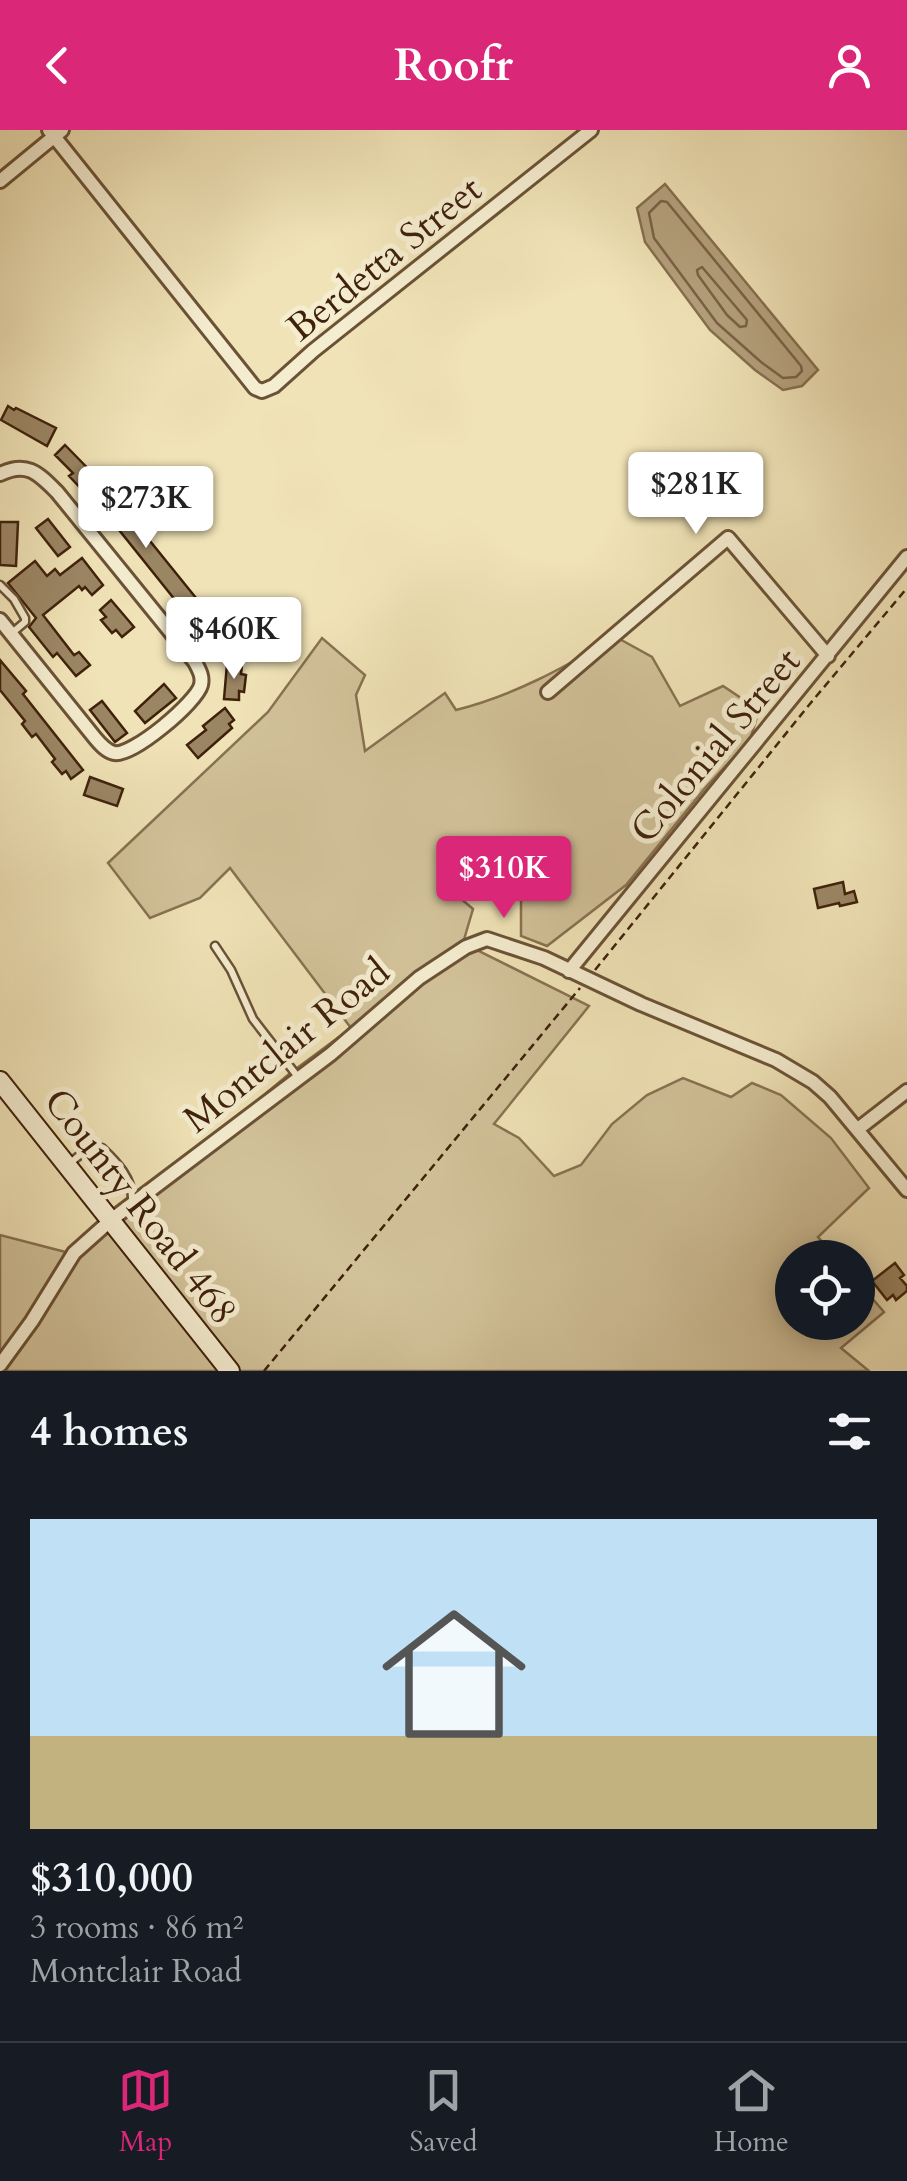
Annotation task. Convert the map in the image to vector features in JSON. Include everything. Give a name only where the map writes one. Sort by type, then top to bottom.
[{"type":"street","points":[[0,181],[55,132]]},
{"type":"street","name":"Berdetta Street","points":[[55,132],[259,390],[274,386],[584,132]]},
{"type":"street","points":[[0,474],[24,468],[43,478],[57,492],[195,662],[201,674],[200,689],[188,705],[138,746],[113,753],[95,738],[0,620]]},
{"type":"street","points":[[548,692],[728,538],[828,656]]},
{"type":"street","name":"Colonial Street","points":[[570,971],[907,558]]},
{"type":"street","name":"Montclair Road","points":[[0,1365],[74,1252],[331,1054],[419,978],[476,942],[494,940],[544,958],[800,1072],[830,1097],[907,1190]]},
{"type":"street","name":"County Road 468","points":[[0,1080],[230,1371]]},
{"type":"street","points":[[858,1129],[907,1092]]},
{"type":"lane","points":[[0,586],[26,618],[11,634]]},
{"type":"lane","points":[[216,946],[253,1019],[299,1078]]},
{"type":"lane","points":[[68,1165],[86,1150],[102,1148],[130,1180],[132,1204]]},
{"type":"shaded area","points":[[616,637],[652,657],[680,706],[723,686],[759,710],[750,740],[626,885],[547,946],[521,936],[521,888],[497,846],[446,886],[473,909],[463,943],[589,1006],[494,1124],[519,1138],[554,1176],[581,1165],[612,1124],[647,1095],[683,1078],[731,1097],[752,1083],[781,1095],[831,1138],[869,1188],[818,1237],[821,1240],[775,1240],[775,1340],[851,1340],[841,1348],[869,1371],[237,1371],[117,1219],[289,1074],[351,1028],[230,868],[200,898],[150,918],[108,863],[268,712],[322,638],[365,675],[356,695],[365,751],[445,693],[456,710],[498,697]]},
{"type":"shaded area","points":[[109,1226],[223,1371],[0,1371],[0,1235],[81,1256]]},
{"type":"shaded area","points":[[875,1302],[884,1312],[875,1320]]},
{"type":"water","points":[[665,184],[818,370],[802,386],[783,390],[710,330],[645,242],[637,208]]},
{"type":"building","points":[[8,406],[56,428],[47,446],[1,420]]},
{"type":"building","points":[[65,445],[108,489],[234,645],[220,656],[91,495],[69,476],[73,473],[55,455]]},
{"type":"building","points":[[48,519],[70,547],[58,556],[36,528]]},
{"type":"building","points":[[0,522],[18,522],[16,566],[0,565]]},
{"type":"building","points":[[82,558],[103,585],[92,595],[79,586],[43,615],[74,655],[79,652],[90,665],[76,676],[57,653],[53,657],[29,627],[36,618],[8,583],[35,561],[47,576],[55,569],[60,575]]},
{"type":"building","points":[[111,600],[134,627],[122,637],[116,630],[112,633],[101,620],[106,617],[100,610]]},
{"type":"building","points":[[0,660],[83,770],[71,779],[52,762],[55,759],[36,734],[32,737],[22,724],[25,721],[0,690]]},
{"type":"building","points":[[227,664],[242,665],[241,674],[246,675],[239,700],[224,699]]},
{"type":"building","points":[[164,684],[176,698],[145,723],[135,711]]},
{"type":"building","points":[[102,701],[127,733],[115,742],[90,710]]},
{"type":"building","points":[[225,708],[234,720],[229,724],[232,728],[198,758],[187,745]]},
{"type":"building","points":[[90,777],[123,789],[117,806],[84,795]]},
{"type":"building","points":[[843,882],[845,894],[854,891],[857,902],[818,908],[814,889]]},
{"type":"building","points":[[895,1263],[904,1275],[900,1278],[907,1291],[896,1300],[893,1295],[887,1300],[875,1285],[875,1279]]}]
